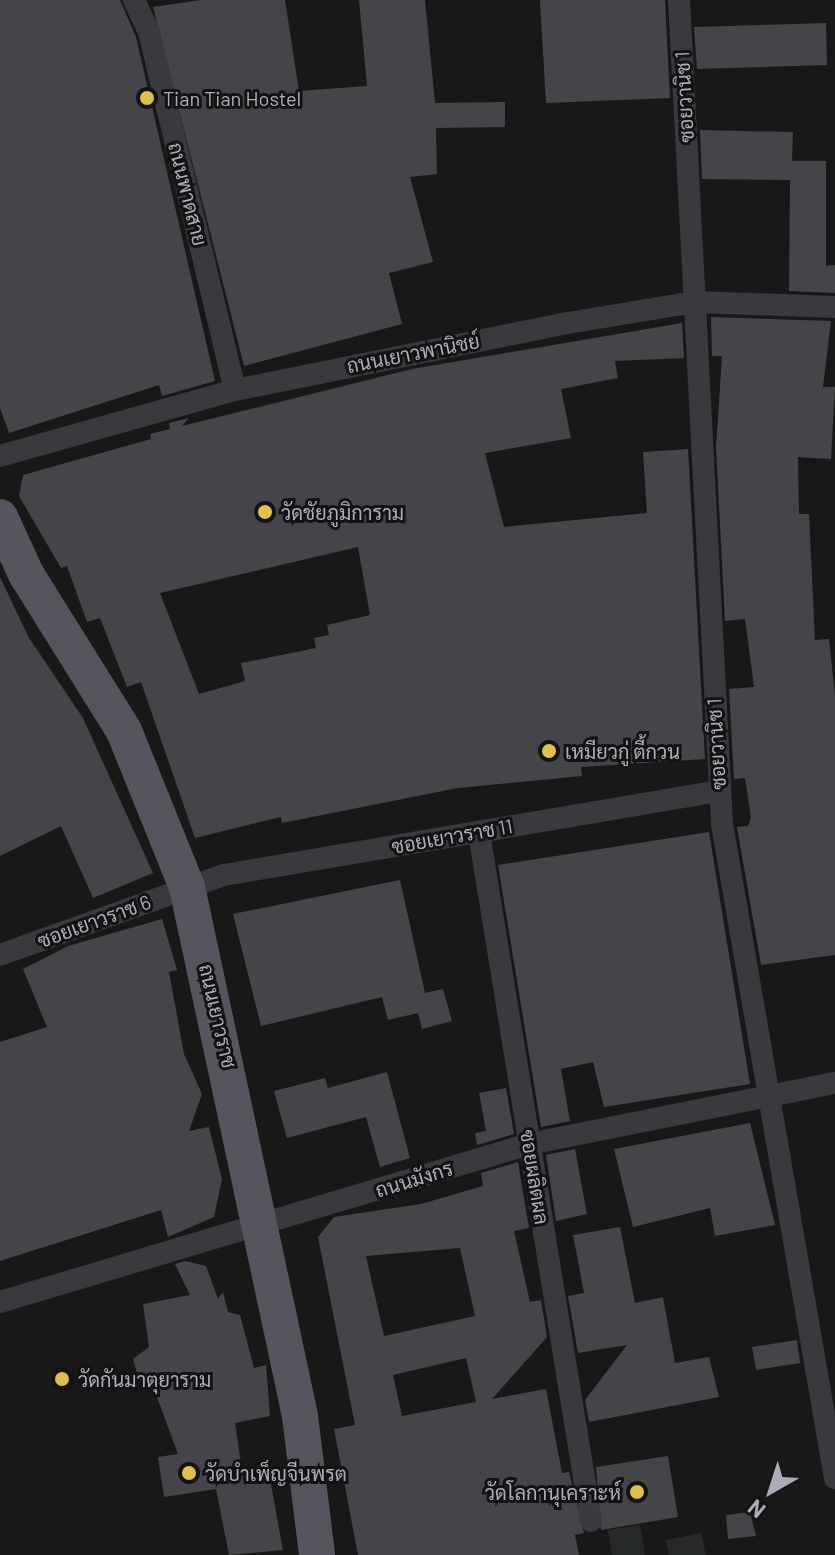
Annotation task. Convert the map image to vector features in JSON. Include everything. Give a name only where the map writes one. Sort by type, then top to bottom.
[{"type":"main road","name":"ถนนเยาวราช","points":[[0,517],[26,574],[124,731],[187,887],[300,1416],[317,1555]]},
{"type":"street","name":"ถนนพาดสาย","points":[[134,0],[149,32],[235,390]]},
{"type":"street","name":"ซอยวานิช 1","points":[[679,0],[709,502],[719,791],[767,1097],[835,1478]]},
{"type":"street","name":"ถนนเยาวพานิชย์","points":[[0,456],[235,390],[695,302],[835,307]]},
{"type":"street","name":"ซอยเยาวราช 11","points":[[187,887],[224,875],[719,791]]},
{"type":"street","name":"ซอยผลิตผล","points":[[479,833],[591,1521]]},
{"type":"street","name":"ซอยเยาวราช 6","points":[[0,955],[187,887]]},
{"type":"street","name":"ถนนมังกร","points":[[0,1302],[529,1144],[835,1083]]},
{"type":"shaded area","points":[[640,1525],[645,1555],[612,1555],[608,1530]]},
{"type":"shaded area","points":[[701,1533],[706,1555],[669,1555],[666,1540]]},
{"type":"building","points":[[0,0],[120,0],[136,37],[215,381],[162,396],[159,385],[9,433],[0,408]]},
{"type":"building","points":[[201,0],[285,0],[299,91],[367,86],[359,0],[425,0],[435,103],[505,102],[505,127],[436,128],[437,174],[410,177],[433,262],[389,273],[402,324],[244,366],[153,7]]},
{"type":"building","points":[[540,0],[665,0],[670,98],[546,103]]},
{"type":"building","points":[[826,23],[827,65],[697,69],[694,27]]},
{"type":"building","points":[[700,130],[793,132],[792,161],[826,161],[826,266],[835,265],[835,293],[789,291],[790,180],[702,179]]},
{"type":"building","points":[[711,317],[831,321],[823,387],[835,387],[831,459],[798,457],[799,514],[809,514],[815,640],[829,639],[835,696],[835,955],[761,965],[737,827],[748,826],[751,818],[745,778],[734,779],[729,689],[754,687],[745,619],[725,621],[716,448],[722,356],[712,356]]},
{"type":"building","points":[[682,323],[684,358],[615,361],[618,378],[561,389],[571,438],[485,453],[504,527],[647,513],[643,452],[688,449],[705,759],[581,767],[582,776],[458,788],[282,823],[281,817],[195,838],[141,682],[127,687],[100,618],[87,622],[67,566],[61,568],[19,496],[23,475],[151,439],[150,434],[170,429],[169,423],[189,418],[182,426],[412,369]],"holes":[[[358,547],[370,615],[327,625],[329,635],[314,638],[316,648],[241,663],[245,681],[199,694],[160,593]]]},
{"type":"building","points":[[0,577],[29,638],[83,718],[153,873],[93,898],[61,826],[0,856]]},
{"type":"building","points":[[709,832],[750,1084],[604,1107],[593,1062],[561,1069],[570,1121],[541,1127],[498,865]]},
{"type":"building","points":[[400,880],[425,993],[443,989],[452,1021],[422,1029],[418,1013],[388,1020],[382,997],[261,1026],[233,914]]},
{"type":"building","points":[[162,919],[177,970],[169,972],[184,1054],[202,1094],[189,1131],[209,1127],[222,1179],[214,1217],[168,1237],[161,1210],[0,1261],[0,1042],[47,1027],[23,969],[68,946]]},
{"type":"building","points":[[387,1072],[410,1158],[380,1167],[366,1117],[287,1138],[274,1091],[325,1078],[328,1088]]},
{"type":"building","points":[[506,1088],[514,1134],[477,1145],[475,1133],[486,1131],[479,1093]]},
{"type":"building","points":[[750,1123],[775,1225],[715,1236],[710,1208],[633,1227],[614,1149]]},
{"type":"building","points":[[575,1149],[587,1214],[556,1221],[546,1155]]},
{"type":"building","points":[[518,1162],[529,1228],[514,1231],[530,1302],[541,1300],[547,1337],[492,1399],[546,1389],[562,1473],[569,1472],[584,1533],[575,1535],[579,1555],[358,1555],[334,1429],[355,1425],[318,1237],[334,1217],[421,1204],[483,1186],[481,1173]],"holes":[[[460,1248],[475,1316],[384,1336],[366,1256]],[[466,1358],[476,1402],[402,1416],[393,1375]]]},
{"type":"building","points":[[620,1227],[635,1303],[663,1297],[675,1363],[709,1357],[719,1397],[589,1422],[585,1400],[627,1345],[578,1353],[568,1296],[584,1293],[573,1235]]},
{"type":"building","points":[[185,1261],[206,1266],[218,1299],[223,1292],[228,1312],[240,1315],[254,1368],[266,1365],[270,1416],[235,1423],[244,1484],[270,1479],[283,1550],[229,1555],[216,1489],[164,1497],[158,1457],[178,1454],[150,1378],[139,1380],[133,1359],[149,1347],[143,1304],[190,1295],[175,1264]]},
{"type":"building","points":[[797,1340],[800,1363],[756,1370],[752,1347]]},
{"type":"building","name":"วัดโลกานุเคราะห์","points":[[668,1456],[678,1517],[601,1530],[596,1467]]},
{"type":"building","points":[[750,1512],[756,1536],[728,1539],[726,1515]]},
{"type":"place","name":"Tian Tian Hostel","points":[[147,98]]},
{"type":"place","name":"วัดชัยภูมิการาม","points":[[265,512]]},
{"type":"place","name":"เหมียวกู่ ตี้กวน","points":[[549,751]]},
{"type":"place","name":"วัดกันมาตุยาราม","points":[[62,1379]]},
{"type":"place","name":"วัดบำเพ็ญจีนพรต","points":[[189,1473]]},
{"type":"place","name":"วัดโลกานุเคราะห์","points":[[637,1492]]}]
